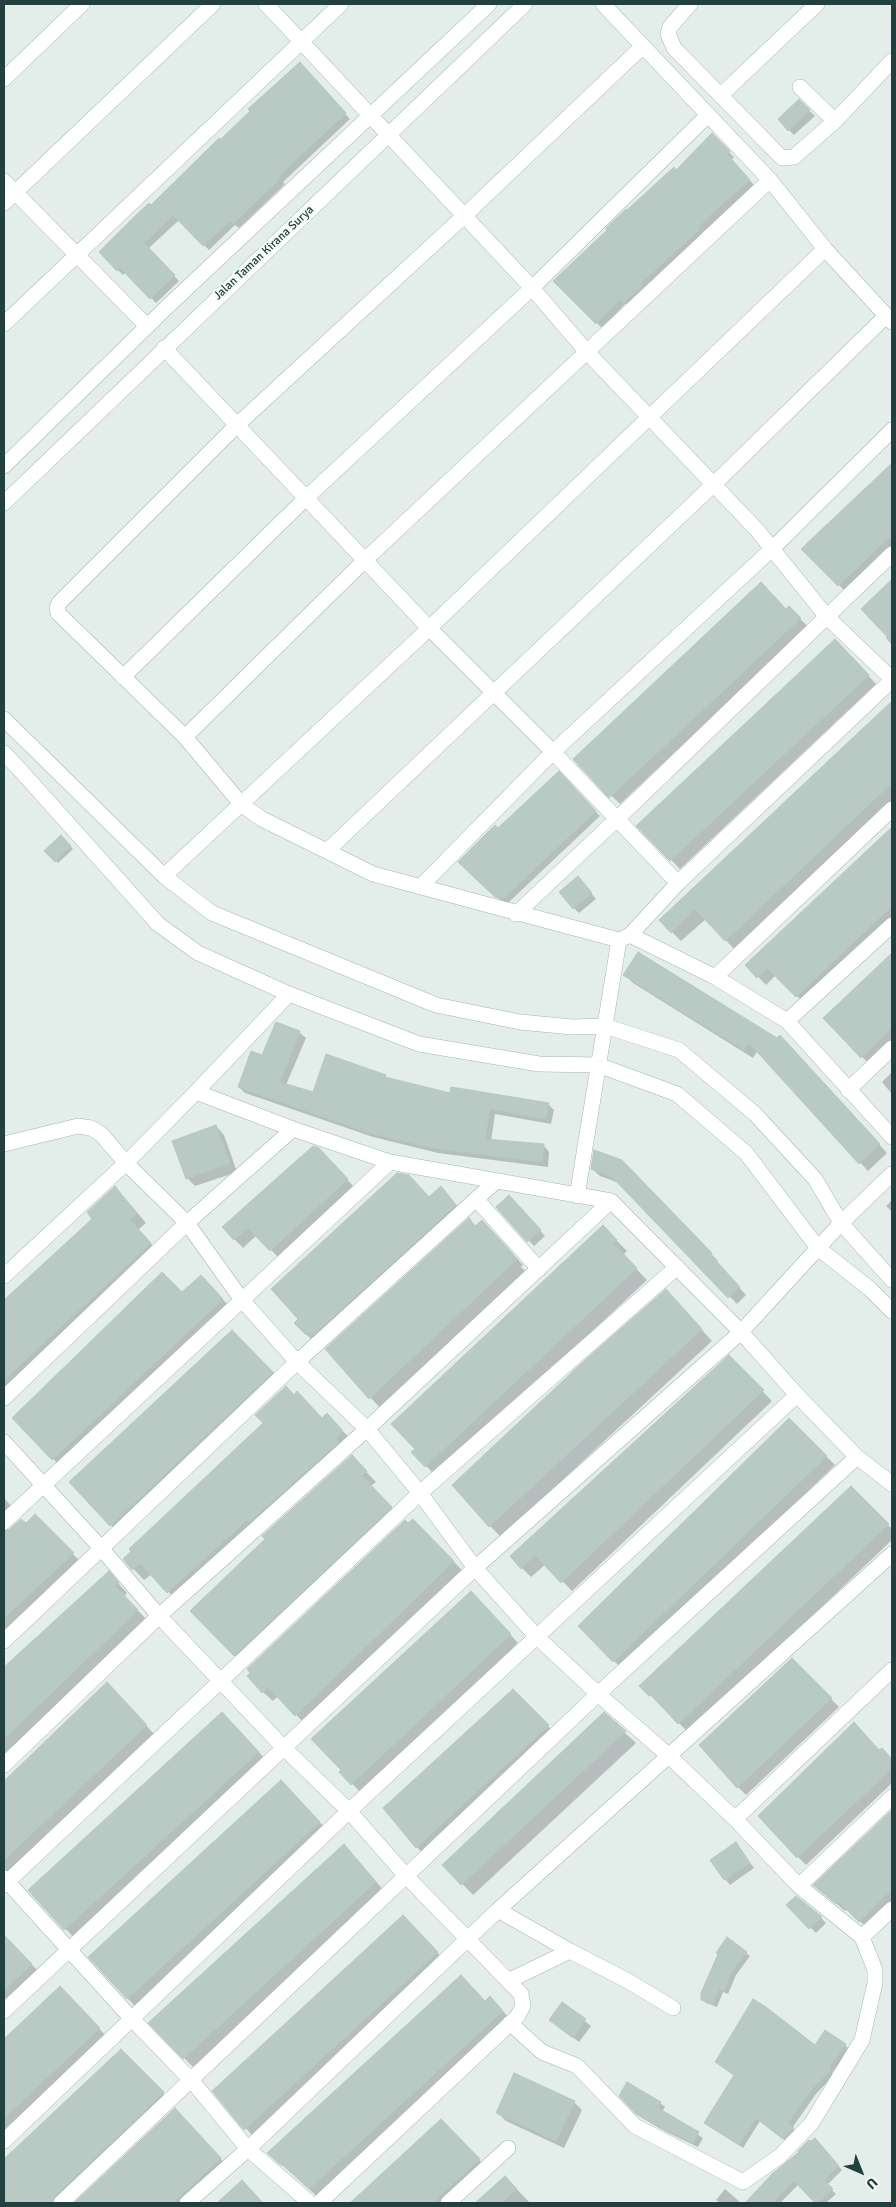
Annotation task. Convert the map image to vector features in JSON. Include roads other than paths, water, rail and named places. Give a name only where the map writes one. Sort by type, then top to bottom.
[{"type":"street","points":[[4,79],[82,4]]},
{"type":"street","points":[[4,204],[213,4]]},
{"type":"street","points":[[266,4],[532,288],[587,352],[773,548],[827,617],[892,679],[678,883],[624,938],[605,1026],[577,1196]]},
{"type":"street","points":[[4,324],[341,4]]},
{"type":"street","points":[[4,466],[147,326],[489,4]]},
{"type":"street","name":"Jalan Taman Kirana Surya","points":[[4,503],[525,4]]},
{"type":"street","points":[[327,851],[889,319],[825,249],[770,180],[603,4]]},
{"type":"street","points":[[690,4],[670,27],[668,34],[674,48],[782,158],[794,158],[835,121],[892,61]]},
{"type":"street","points":[[721,95],[816,4]]},
{"type":"street","points":[[643,46],[464,216],[237,425],[59,603],[58,613],[185,737],[242,805],[262,819],[374,874],[516,914],[624,938],[715,977],[788,1022],[892,1138]]},
{"type":"street","points":[[800,87],[835,121]]},
{"type":"street","points":[[123,677],[306,498],[532,288],[708,115]]},
{"type":"street","points":[[185,737],[365,560],[770,180]]},
{"type":"street","points":[[4,181],[147,326]]},
{"type":"street","points":[[164,876],[429,628],[825,249]]},
{"type":"street","points":[[164,348],[429,628],[553,752],[678,883]]},
{"type":"street","points":[[421,886],[553,752],[773,548],[892,430]]},
{"type":"street","points":[[516,914],[892,554]]},
{"type":"street","points":[[4,719],[164,876],[212,913],[436,1005],[520,1022],[572,1027],[605,1026],[679,1050],[762,1122],[815,1179],[841,1223],[892,1280]]},
{"type":"street","points":[[4,753],[158,924],[198,953],[289,994],[419,1044],[539,1064],[598,1065],[677,1094],[746,1153],[818,1248],[870,1289],[892,1311]]},
{"type":"street","points":[[715,977],[892,809]]},
{"type":"street","points":[[788,1022],[892,925]]},
{"type":"street","points":[[4,1276],[126,1163],[289,994]]},
{"type":"street","points":[[848,1090],[892,1048]]},
{"type":"street","points":[[196,1092],[293,1130],[390,1162],[611,1201],[741,1332],[797,1395],[857,1457],[892,1484]]},
{"type":"street","points":[[4,1144],[78,1126],[91,1128],[101,1134],[126,1163],[187,1223],[242,1300],[297,1362],[366,1429],[420,1493],[475,1568],[537,1636],[598,1694],[668,1755],[735,1819],[799,1886],[862,1937],[875,1970],[875,1983],[862,2040],[811,2124],[780,2156],[742,2182],[635,2126],[577,2066],[542,2052],[510,2023]]},
{"type":"street","points":[[4,1398],[187,1223],[293,1130]]},
{"type":"street","points":[[4,1157],[24,1140]]},
{"type":"street","points":[[4,1522],[390,1162]]},
{"type":"street","points":[[4,2011],[475,1568],[741,1332],[841,1223],[892,1174]]},
{"type":"street","points":[[4,1640],[297,1362],[495,1182]]},
{"type":"street","points":[[476,1200],[539,1269]]},
{"type":"street","points":[[4,1765],[159,1616],[366,1429],[611,1201]]},
{"type":"street","points":[[310,2203],[248,2150],[192,2080],[132,2019],[5,1881],[420,1493],[676,1267]]},
{"type":"street","points":[[4,2142],[349,1811],[797,1395]]},
{"type":"street","points":[[4,1442],[101,1548],[159,1616],[283,1747],[349,1811],[407,1877],[521,1994],[523,2006],[518,2017],[319,2203]]},
{"type":"street","points":[[61,2203],[598,1694],[857,1457]]},
{"type":"street","points":[[187,2203],[248,2150],[498,1910],[892,1554]]},
{"type":"street","points":[[735,1819],[892,1670]]},
{"type":"street","points":[[799,1886],[892,1797]]},
{"type":"street","points":[[862,1937],[892,1909]]},
{"type":"street","points":[[498,1910],[570,1951],[628,1980],[673,2008]]},
{"type":"street","points":[[508,1981],[570,1951]]},
{"type":"street","points":[[448,2203],[508,2148]]}]
